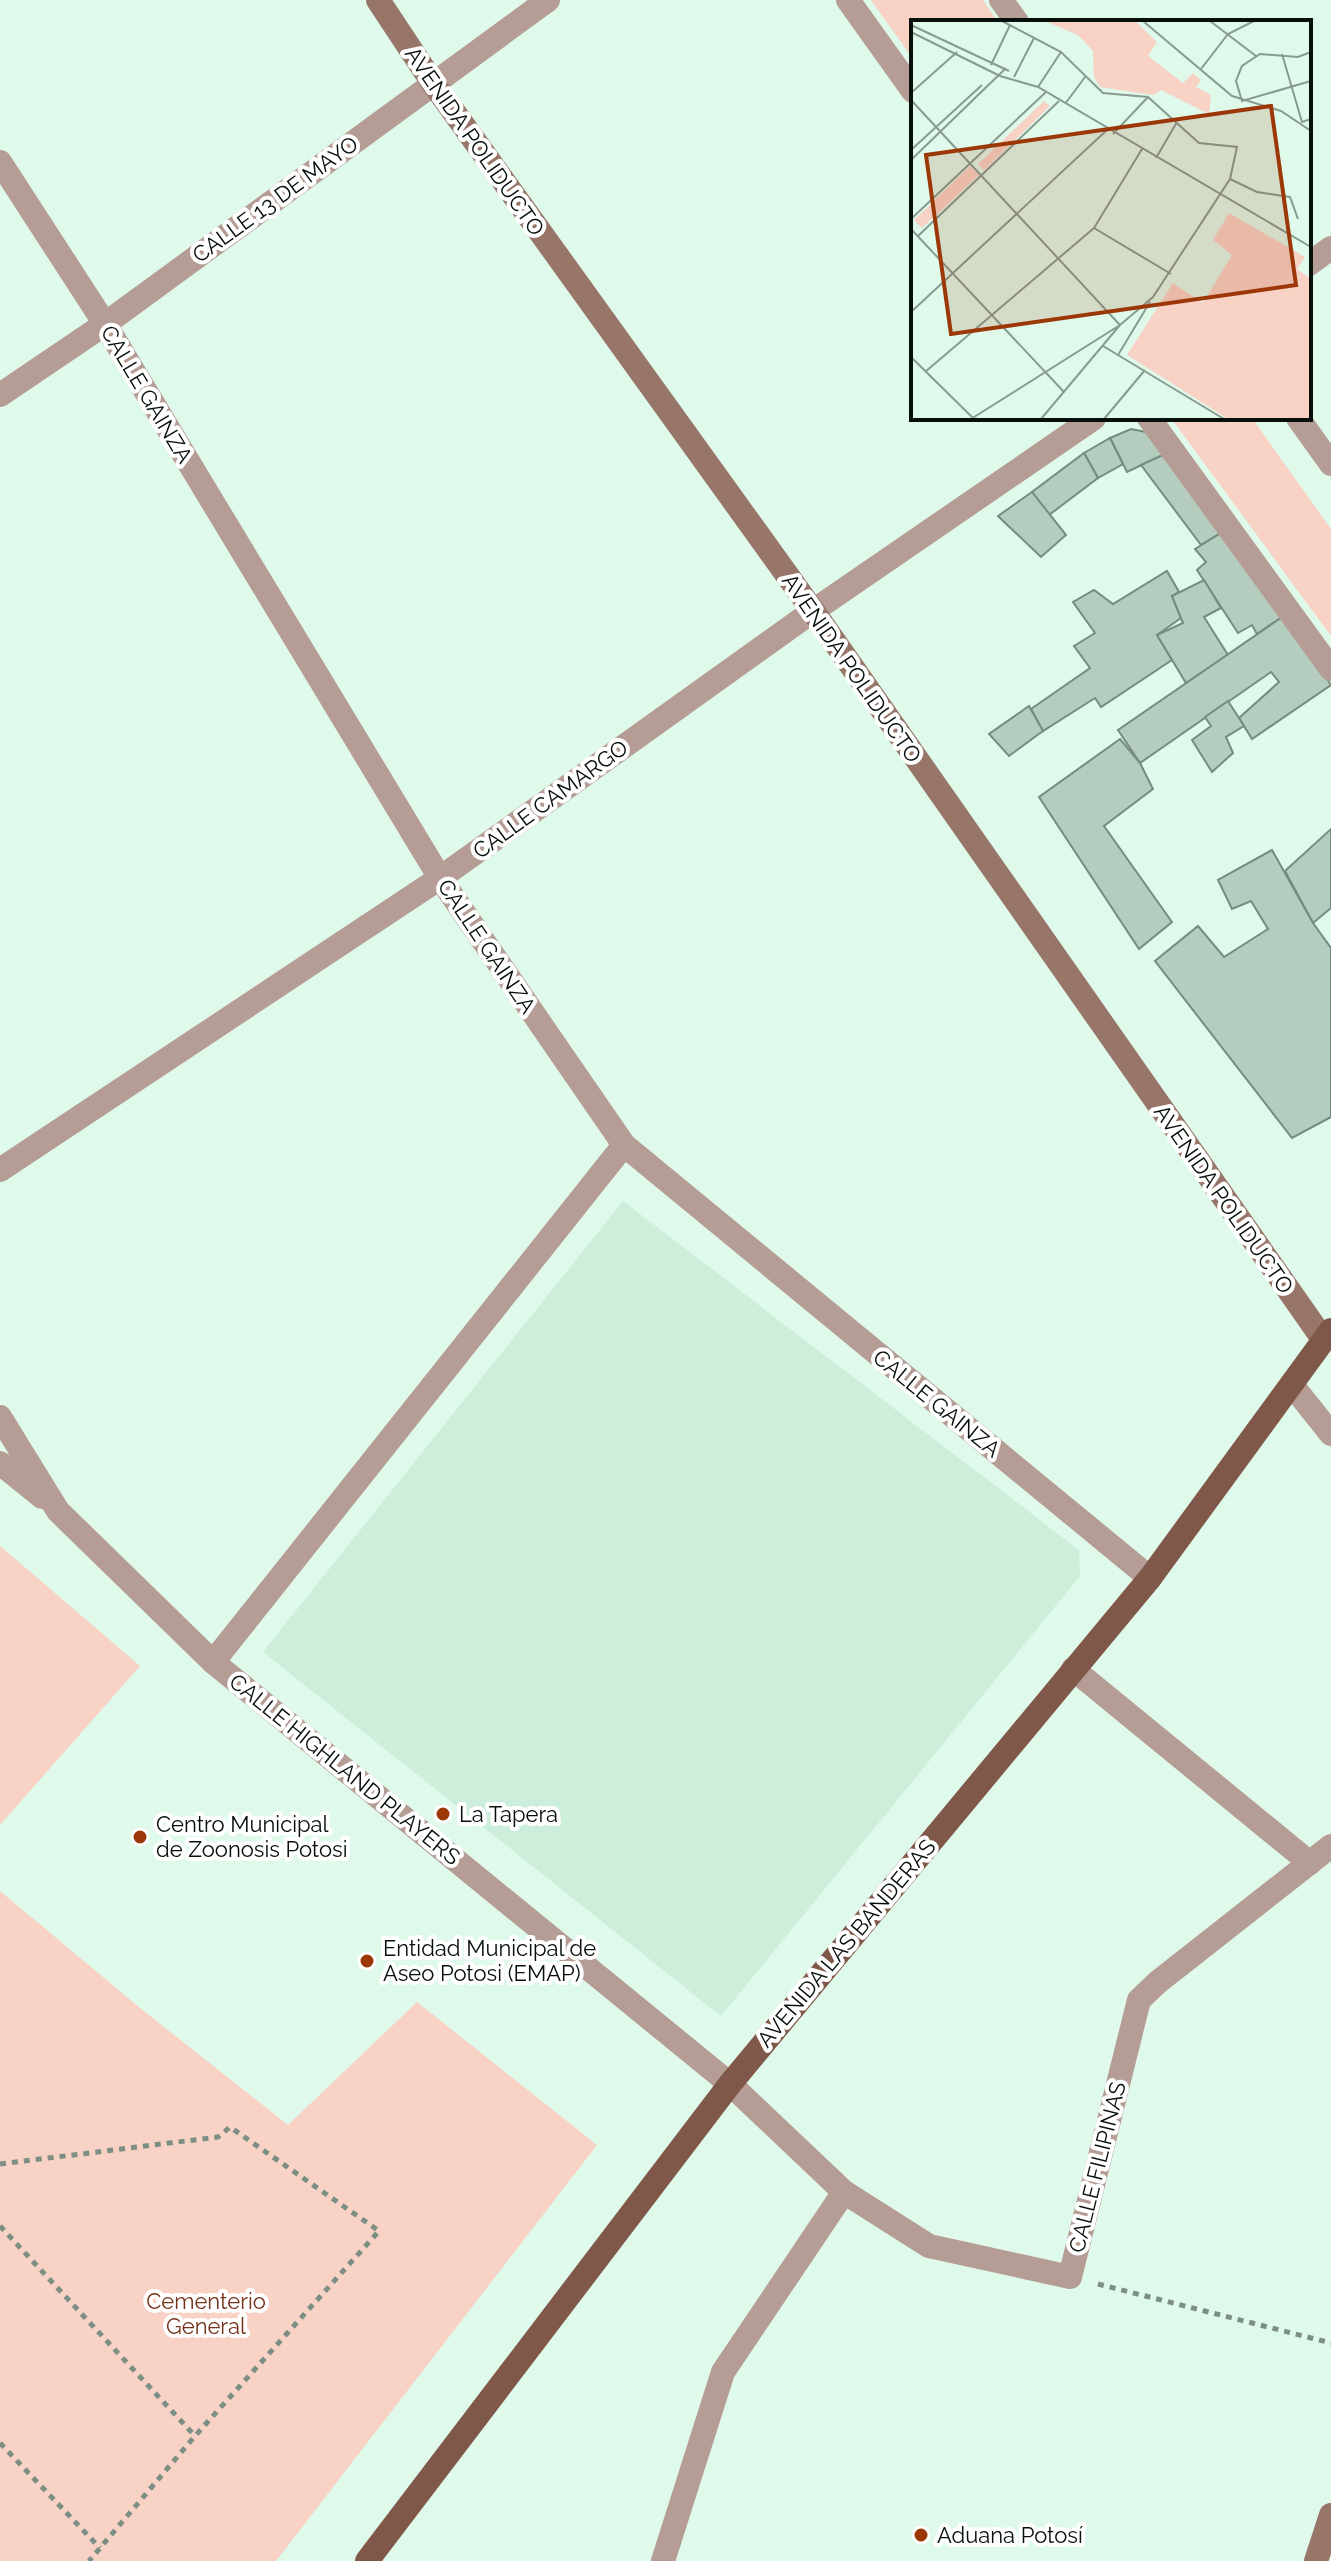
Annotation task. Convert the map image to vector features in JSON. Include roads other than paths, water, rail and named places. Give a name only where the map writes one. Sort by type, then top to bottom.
[{"type":"main road","name":"AVENIDA LAS BANDERAS","points":[[367,2561],[730,2084],[1150,1578],[1327,1334]]},
{"type":"street","name":"AVENIDA POLIDUCTO","points":[[378,0],[433,83],[1327,1334]]},
{"type":"street","name":"CALLE 13 DE MAYO","points":[[0,395],[105,324],[548,0]]},
{"type":"street","points":[[848,0],[911,88]]},
{"type":"street","points":[[1001,0],[1016,20]]},
{"type":"street","name":"CALLE GAINZA","points":[[0,162],[105,324],[440,878],[624,1145],[1150,1578]]},
{"type":"street","points":[[1311,263],[1331,248]]},
{"type":"street","name":"CALLE CAMARGO","points":[[0,1170],[440,878],[813,611],[1091,420]]},
{"type":"street","points":[[1150,420],[1331,669]]},
{"type":"street","points":[[1299,420],[1331,464]]},
{"type":"street","points":[[213,1662],[624,1145]]},
{"type":"street","points":[[1292,1385],[1331,1434]]},
{"type":"street","name":"CALLE HIGHLAND PLAYERS","points":[[0,1417],[58,1511],[213,1662],[730,2084]]},
{"type":"street","points":[[0,1463],[58,1511]]},
{"type":"street","points":[[1073,1669],[1310,1863]]},
{"type":"street","name":"CALLE FILIPINAS","points":[[730,2084],[844,2192],[929,2246],[1070,2277],[1139,2000],[1331,1846]]},
{"type":"street","points":[[663,2561],[723,2372],[844,2192]]},
{"type":"street","points":[[1316,2561],[1331,2515]]},
{"type":"place","name":"La Tapera","points":[[443,1814]]},
{"type":"place","name":"Centro Municipal de Zoonosis Potosi","points":[[140,1837]]},
{"type":"place","name":"Entidad Municipal de Aseo Potosi (EMAP)","points":[[367,1961]]},
{"type":"place","name":"Aduana Potosí","points":[[921,2535]]},
{"type":"park label","name":"Cementerio General","points":[[206,2314]]}]
